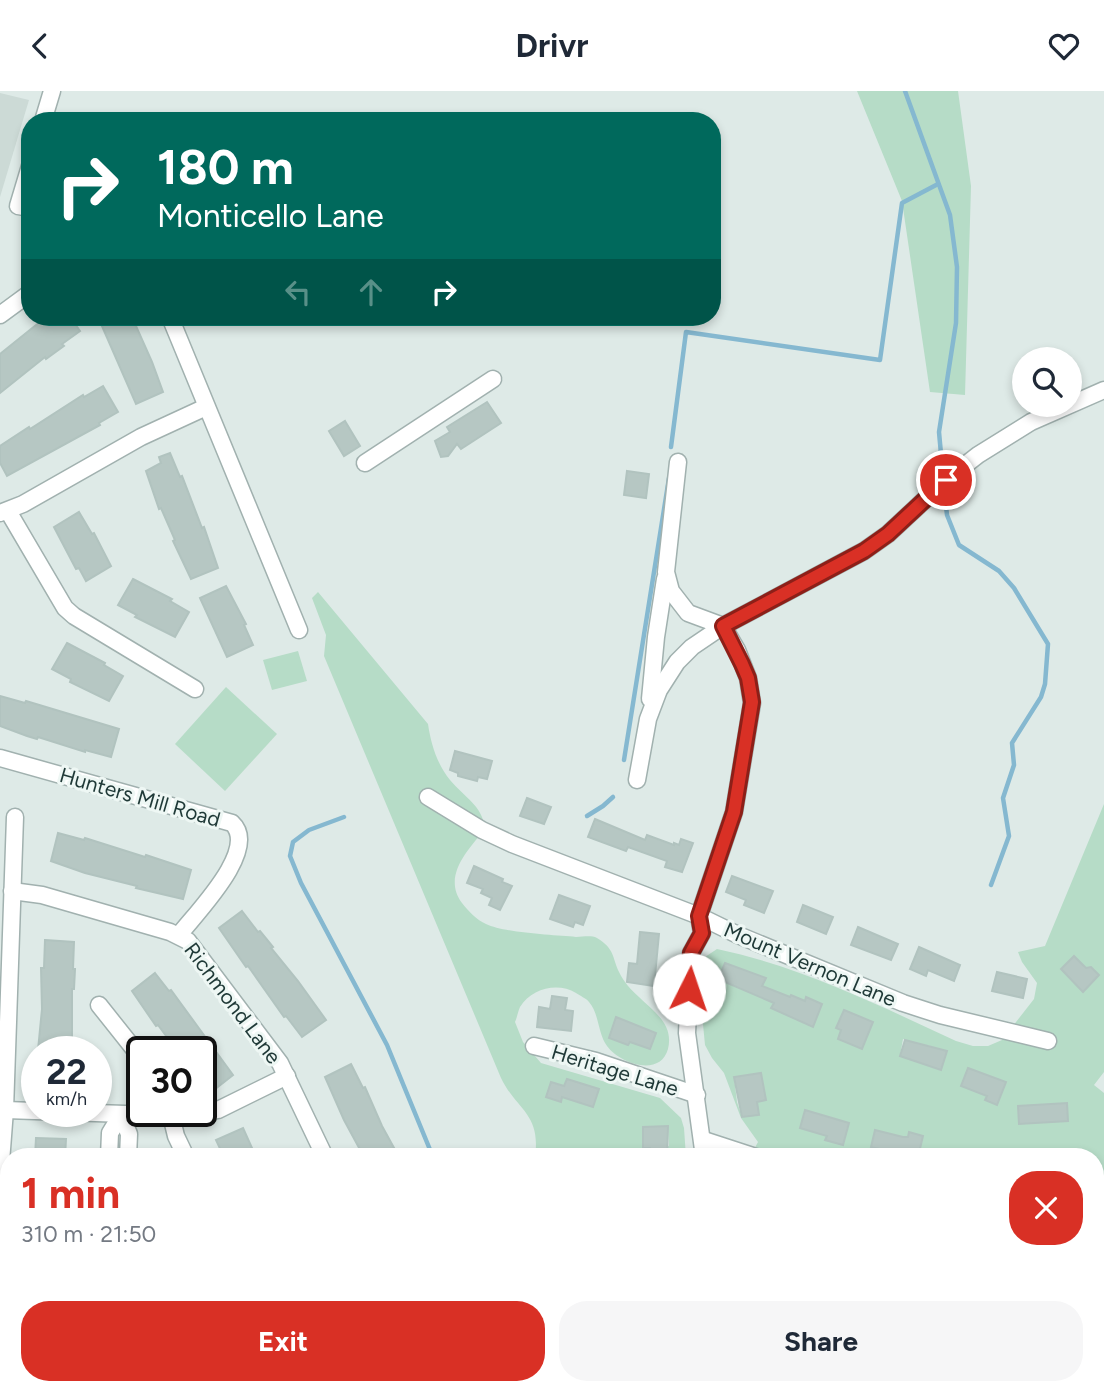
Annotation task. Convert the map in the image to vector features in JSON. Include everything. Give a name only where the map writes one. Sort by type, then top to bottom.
[{"type":"street","points":[[46,112],[52,91]]},
{"type":"street","points":[[0,315],[21,300]]},
{"type":"street","points":[[174,326],[299,630]]},
{"type":"street","points":[[365,463],[493,379]]},
{"type":"street","points":[[649,719],[659,690],[677,662],[703,639],[864,551],[888,534],[978,455],[1031,422],[1104,390]]},
{"type":"street","points":[[195,689],[65,608],[4,512],[141,437],[206,407]]},
{"type":"street","points":[[637,780],[649,719],[656,637],[678,462]]},
{"type":"street","points":[[666,572],[671,591],[688,613],[723,626],[737,650],[748,678],[752,702],[734,812],[699,916],[702,933],[691,953],[687,1033],[704,1148]]},
{"type":"street","name":"Hunters Mill Road","points":[[0,758],[232,823],[239,834],[231,869],[179,935]]},
{"type":"street","name":"Mount Vernon Lane","points":[[428,797],[482,830],[512,844],[699,916],[738,935],[903,1003],[940,1015],[1048,1041]]},
{"type":"street","points":[[2,1148],[5,1110],[4,994],[15,817]]},
{"type":"street","name":"Richmond Lane","points":[[12,891],[42,895],[179,935],[194,948],[273,1054],[321,1148]]},
{"type":"street","points":[[99,1005],[126,1039]]},
{"type":"street","name":"Heritage Lane","points":[[534,1046],[596,1061],[697,1095]]},
{"type":"street","name":"Richmond Lane","points":[[217,1110],[286,1076]]},
{"type":"street","name":"Richmond Lane","points":[[5,1110],[126,1115]]},
{"type":"street","points":[[109,1148],[110,1133],[121,1115]]},
{"type":"street","points":[[121,1115],[129,1134],[128,1148]]},
{"type":"street","points":[[174,1127],[182,1148]]},
{"type":"street","points":[[704,1140],[728,1148]]},
{"type":"shaded area","points":[[0,93],[29,100],[25,112],[21,112],[21,127],[0,197]]},
{"type":"green space","points":[[857,91],[958,91],[971,186],[965,395],[930,392],[902,201]]},
{"type":"green space","points":[[318,592],[428,724],[438,761],[450,780],[481,814],[485,829],[465,855],[456,873],[457,893],[464,906],[479,920],[505,930],[597,938],[610,950],[628,986],[661,1019],[669,1040],[664,1058],[657,1063],[639,1065],[620,1058],[607,1046],[595,1012],[588,1001],[569,990],[554,988],[538,991],[520,1007],[515,1022],[523,1042],[541,1063],[660,1098],[681,1118],[685,1148],[665,1148],[669,1146],[668,1126],[643,1127],[643,1147],[650,1148],[536,1148],[531,1121],[501,1078],[324,656],[326,635],[312,598]],"holes":[[[617,1017],[656,1033],[650,1049],[609,1038]],[[567,1079],[599,1089],[592,1107],[562,1097],[560,1102],[546,1097],[551,1082],[564,1086]]]},
{"type":"green space","points":[[298,651],[307,681],[272,690],[263,660]]},
{"type":"green space","points":[[226,687],[277,734],[225,791],[175,744]]},
{"type":"green space","points":[[1104,804],[1104,1072],[1094,1085],[1104,1093],[1104,1148],[920,1148],[923,1137],[909,1132],[908,1137],[903,1137],[900,1148],[755,1148],[758,1142],[741,1118],[724,1073],[705,1045],[698,972],[702,959],[717,949],[779,966],[839,988],[956,1041],[973,1046],[988,1046],[1002,1040],[1034,999],[1037,983],[1018,952],[1045,946]],"holes":[[[778,993],[805,1001],[807,998],[822,1004],[813,1026],[772,1008]],[[903,1039],[925,1049],[927,1045],[946,1051],[940,1070],[900,1056]],[[968,1068],[1006,1082],[996,1104],[985,1100],[989,1090],[962,1086]],[[734,1077],[766,1100],[757,1102],[759,1115],[742,1117]],[[805,1110],[849,1123],[843,1145],[826,1140],[827,1136],[800,1128]]]},
{"type":"building","points":[[35,326],[76,326],[80,331],[0,393],[0,354]]},
{"type":"building","points":[[102,326],[136,326],[152,362],[163,392],[136,404]]},
{"type":"building","points":[[103,386],[118,412],[99,423],[100,425],[7,476],[0,463],[0,446],[83,395],[84,397]]},
{"type":"building","points":[[487,402],[501,423],[461,449],[457,444],[448,456],[441,457],[435,441],[450,432],[447,427]]},
{"type":"building","points":[[345,421],[360,446],[344,456],[329,431]]},
{"type":"building","points":[[170,453],[202,528],[204,527],[218,568],[191,579],[161,508],[159,509],[146,471],[161,463],[159,457]]},
{"type":"building","points":[[627,471],[649,474],[646,498],[624,495]]},
{"type":"building","points":[[79,512],[92,534],[94,533],[111,566],[86,581],[79,568],[76,569],[54,527]]},
{"type":"building","points":[[133,579],[172,599],[170,601],[189,612],[175,637],[135,617],[137,615],[118,605]]},
{"type":"building","points":[[226,586],[246,624],[244,625],[253,645],[227,657],[200,598]]},
{"type":"building","points":[[67,643],[123,676],[109,701],[70,682],[71,679],[52,669]]},
{"type":"building","points":[[0,696],[25,703],[26,701],[119,729],[111,757],[38,737],[37,739],[0,726]]},
{"type":"building","points":[[455,751],[492,761],[487,779],[478,777],[477,781],[458,776],[458,773],[450,770]]},
{"type":"building","points":[[527,798],[551,807],[544,824],[520,816]]},
{"type":"building","points":[[595,819],[645,840],[647,835],[674,845],[679,845],[681,839],[693,843],[682,872],[665,867],[667,861],[628,847],[626,851],[588,837]]},
{"type":"building","points":[[58,833],[84,840],[85,838],[191,870],[183,899],[136,888],[137,886],[51,861]]},
{"type":"building","points":[[474,866],[512,886],[500,910],[489,905],[492,898],[481,893],[483,889],[467,883]]},
{"type":"building","points":[[732,876],[773,891],[764,913],[744,905],[746,900],[726,892]]},
{"type":"building","points":[[559,895],[590,906],[583,925],[575,922],[573,927],[550,919]]},
{"type":"building","points":[[803,905],[833,917],[826,934],[797,922]]},
{"type":"building","points":[[242,911],[273,947],[271,948],[326,1020],[302,1037],[286,1016],[284,1017],[219,928]]},
{"type":"building","points":[[858,927],[898,944],[891,960],[851,945]]},
{"type":"building","points":[[640,932],[659,934],[654,986],[627,982],[629,963],[637,964]]},
{"type":"building","points":[[45,940],[74,942],[72,1036],[39,1036],[41,968],[44,968]]},
{"type":"building","points":[[919,947],[960,965],[954,981],[928,970],[926,976],[910,969]]},
{"type":"building","points":[[1074,956],[1086,968],[1091,967],[1099,975],[1083,992],[1061,969]]},
{"type":"building","points":[[725,963],[766,978],[762,986],[790,997],[791,995],[805,1001],[806,997],[822,1004],[813,1027],[771,1008],[774,1003],[718,979]]},
{"type":"building","points":[[997,972],[1027,979],[1023,998],[992,991]]},
{"type":"building","points":[[155,973],[205,1036],[166,1036],[132,991]]},
{"type":"building","points":[[552,996],[567,998],[565,1010],[573,1011],[571,1031],[537,1027],[539,1007],[550,1009]]},
{"type":"building","points":[[844,1010],[873,1022],[862,1049],[838,1039],[841,1030],[836,1028]]},
{"type":"building","points":[[616,1017],[656,1033],[650,1049],[609,1038]]},
{"type":"building","points":[[905,1040],[947,1051],[941,1070],[900,1056]]},
{"type":"building","points":[[217,1053],[233,1075],[217,1088]]},
{"type":"building","points":[[351,1064],[394,1148],[359,1148],[325,1077]]},
{"type":"building","points":[[968,1068],[1006,1082],[997,1105],[985,1100],[987,1096],[961,1086]]},
{"type":"building","points":[[761,1073],[766,1100],[757,1102],[759,1115],[742,1117],[734,1077]]},
{"type":"building","points":[[567,1079],[599,1089],[593,1107],[562,1097],[561,1102],[546,1097],[551,1082],[564,1086]]},
{"type":"building","points":[[1067,1103],[1068,1121],[1019,1124],[1018,1106]]},
{"type":"building","points":[[805,1110],[849,1123],[843,1145],[825,1140],[827,1136],[800,1128]]},
{"type":"building","points":[[668,1126],[667,1148],[643,1148],[643,1127]]},
{"type":"building","points":[[243,1128],[252,1148],[220,1148],[216,1140]]},
{"type":"building","points":[[875,1130],[903,1137],[908,1137],[909,1132],[923,1136],[920,1148],[871,1147]]},
{"type":"building","points":[[36,1138],[66,1139],[66,1148],[35,1148]]},
{"type":"waterway","points":[[905,91],[950,215],[957,267],[956,323],[939,432],[943,476]]},
{"type":"waterway","points":[[671,447],[686,332],[880,360],[902,203],[938,184]]},
{"type":"waterway","points":[[624,760],[669,478]]},
{"type":"waterway","points":[[944,488],[947,515],[959,545],[999,571],[1014,588],[1048,644],[1045,684],[1041,697],[1012,743],[1014,765],[1003,798],[1009,836],[991,885]]},
{"type":"waterway","points":[[587,816],[613,797]]},
{"type":"waterway","points":[[344,817],[309,830],[293,842],[290,856],[301,883],[387,1045],[429,1148]]},
{"type":"route","points":[[689,989],[691,953],[702,933],[699,916],[734,812],[752,702],[748,678],[737,650],[723,626],[864,551],[888,534],[946,480]]}]
